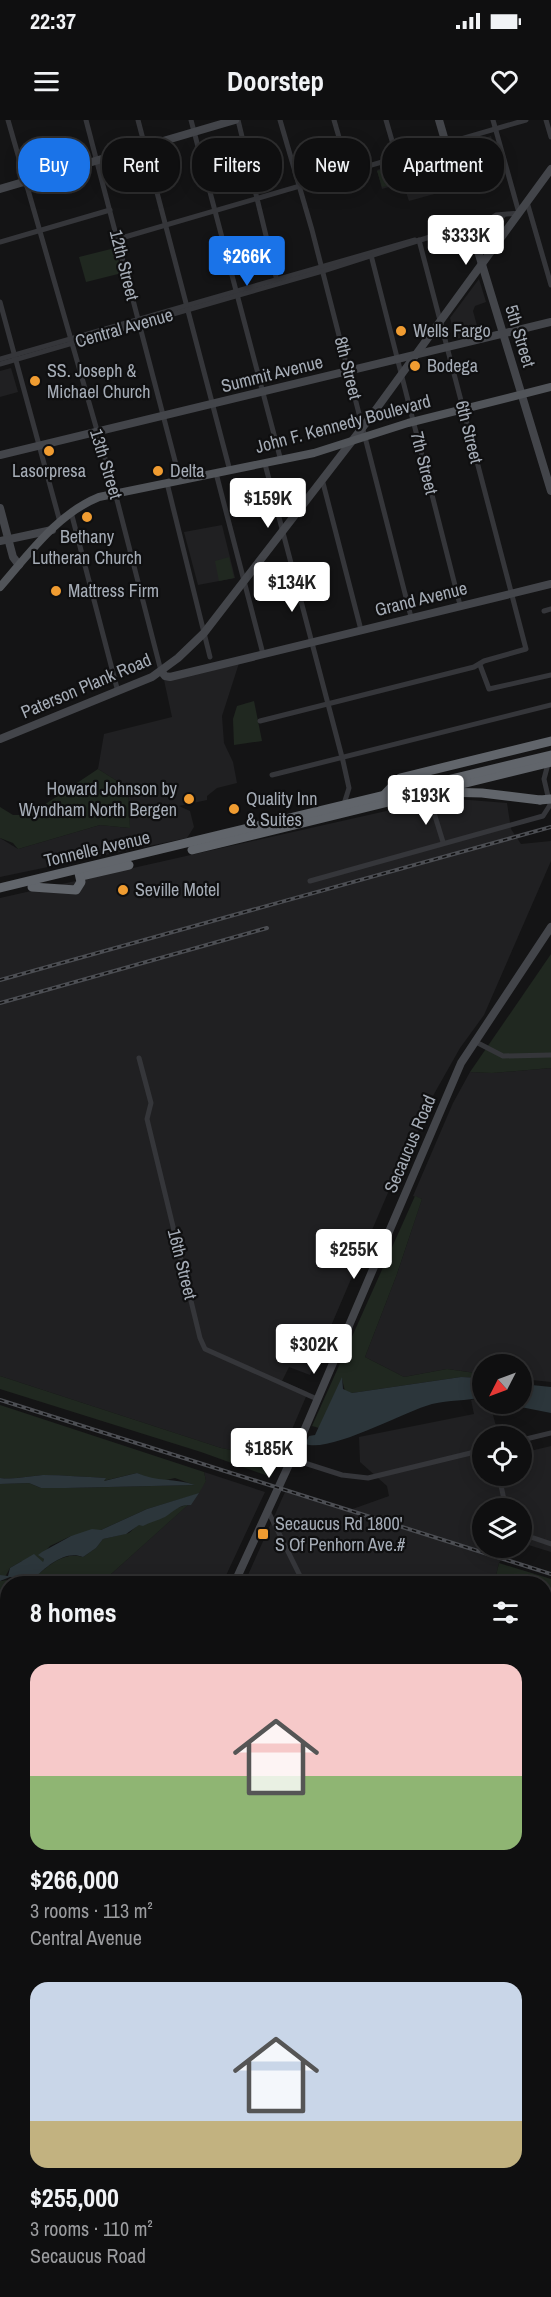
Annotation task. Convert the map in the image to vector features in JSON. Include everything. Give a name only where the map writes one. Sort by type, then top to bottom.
[{"type":"highway","points":[[383,795],[400,778],[551,741]]},
{"type":"highway","name":"Tonnelle Avenue","points":[[79,874],[383,795],[550,760]]},
{"type":"highway","name":"Tonnelle Avenue","points":[[0,888],[79,874],[422,793],[550,760]]},
{"type":"highway","points":[[422,793],[460,792],[540,801],[551,799]]},
{"type":"highway","name":"Tonnelle Avenue","points":[[0,894],[32,887],[76,890],[80,886],[79,874]]},
{"type":"main road","points":[[173,138],[237,120]]},
{"type":"main road","points":[[439,120],[444,138]]},
{"type":"main road","points":[[90,162],[102,158]]},
{"type":"main road","points":[[363,432],[402,374],[551,169]]},
{"type":"main road","points":[[0,189],[18,184]]},
{"type":"main road","name":"5th Street","points":[[470,225],[551,491]]},
{"type":"main road","name":"Summit Avenue","points":[[0,455],[551,322]]},
{"type":"main road","name":"John F. Kennedy Boulevard","points":[[0,586],[60,522],[71,512],[92,500],[115,493],[281,461],[353,440],[363,432],[414,422],[551,387]]},
{"type":"main road","name":"Paterson Plank Road","points":[[0,739],[118,692],[161,672],[204,633],[353,440]]},
{"type":"main road","points":[[0,508],[4,540],[19,565]]},
{"type":"main road","points":[[4,540],[52,530]]},
{"type":"main road","name":"Grand Avenue","points":[[161,672],[170,677],[551,584]]},
{"type":"main road","name":"Secaucus Road","points":[[238,1576],[292,1459],[461,1063],[551,928]]},
{"type":"street","name":"13th Street","points":[[8,120],[18,159]]},
{"type":"street","name":"12th Street","points":[[86,120],[180,480]]},
{"type":"street","points":[[138,120],[143,138]]},
{"type":"street","points":[[191,120],[281,461]]},
{"type":"street","points":[[237,120],[277,281]]},
{"type":"street","name":"8th Street","points":[[280,120],[294,169]]},
{"type":"street","points":[[334,120],[339,138]]},
{"type":"street","points":[[386,120],[391,138]]},
{"type":"street","points":[[493,120],[519,213]]},
{"type":"street","points":[[466,138],[526,120]]},
{"type":"street","points":[[546,120],[551,137]]},
{"type":"street","points":[[118,239],[294,187]]},
{"type":"street","name":"13th Street","points":[[27,192],[115,493],[161,672]]},
{"type":"street","points":[[157,192],[230,471]]},
{"type":"street","name":"8th Street","points":[[301,192],[411,617]]},
{"type":"street","points":[[527,202],[551,285]]},
{"type":"street","points":[[0,242],[110,210]]},
{"type":"street","name":"Central Avenue","points":[[0,359],[15,357],[139,322],[437,235],[444,230],[458,229],[488,220],[496,215],[519,213]]},
{"type":"street","name":"6th Street","points":[[419,240],[526,649],[484,661],[480,665]]},
{"type":"street","name":"7th Street","points":[[371,254],[460,605]]},
{"type":"street","points":[[0,302],[60,522]]},
{"type":"street","name":"Central Avenue","points":[[0,364],[15,357]]},
{"type":"street","points":[[265,464],[349,788],[343,805]]},
{"type":"street","points":[[216,473],[263,654]]},
{"type":"street","points":[[322,479],[361,630]]},
{"type":"street","points":[[167,483],[210,657]]},
{"type":"street","points":[[71,512],[118,692]]},
{"type":"street","points":[[260,721],[480,665],[489,689],[551,675]]},
{"type":"street","points":[[272,775],[551,705]]},
{"type":"street","points":[[544,779],[550,760]]},
{"type":"street","points":[[310,881],[443,842],[543,816],[550,805],[544,779],[538,771],[525,768]]},
{"type":"street","points":[[431,803],[443,842]]},
{"type":"street","points":[[474,1041],[502,1056],[551,1055]]},
{"type":"street","name":"16th Street","points":[[139,1058],[151,1103],[147,1119],[200,1338],[205,1349],[317,1399]]},
{"type":"street","points":[[532,1438],[551,1433]]},
{"type":"street","points":[[292,1459],[342,1475],[368,1478],[472,1453]]},
{"type":"street","points":[[268,1511],[300,1576]]},
{"type":"street","points":[[532,1537],[551,1544]]},
{"type":"shaded area","points":[[382,169],[382,189],[377,170]]},
{"type":"shaded area","points":[[382,170],[382,187],[377,171]]},
{"type":"shaded area","points":[[406,192],[442,192],[409,201]]},
{"type":"shaded area","points":[[115,248],[122,273],[86,282],[79,257]]},
{"type":"shaded area","points":[[479,279],[486,302],[475,306],[473,311],[479,333],[456,339],[450,318]]},
{"type":"shaded area","points":[[11,368],[18,392],[0,397],[0,371]]},
{"type":"shaded area","points":[[222,525],[235,578],[198,585],[184,532]]},
{"type":"shaded area","points":[[229,557],[234,578],[219,581],[215,561]]},
{"type":"shaded area","points":[[240,660],[222,716],[224,743],[233,762],[237,783],[217,788],[207,796],[207,800],[179,806],[190,811],[194,827],[187,838],[0,877],[0,838],[18,849],[100,825],[130,828],[128,788],[98,769],[104,734],[172,717],[164,680],[170,675]]},
{"type":"shaded area","points":[[254,701],[262,741],[234,745],[233,719],[237,706]]},
{"type":"shaded area","points":[[98,769],[128,788],[130,828],[100,825],[18,849],[13,843],[0,838],[0,807],[13,815],[29,815]]},
{"type":"shaded area","points":[[444,798],[507,803],[511,829],[521,844],[551,841],[551,861],[484,1015],[460,1048],[434,1094],[394,1189],[390,1188],[310,1375],[289,1367],[282,1381],[308,1392],[290,1434],[236,1451],[221,1448],[0,1376],[0,898]]},
{"type":"shaded area","points":[[551,954],[551,1068],[492,1073],[470,1072]]},
{"type":"shaded area","points":[[551,1068],[551,1382],[532,1380],[532,1354],[472,1354],[472,1372],[447,1369],[404,1377],[365,1357],[397,1274],[422,1199],[413,1196],[453,1103],[470,1072],[492,1073]]},
{"type":"shaded area","points":[[415,1196],[422,1199],[397,1274],[365,1357],[404,1377],[447,1369],[472,1372],[472,1378],[461,1377],[352,1393],[345,1391],[342,1379],[319,1428],[312,1426]]},
{"type":"shaded area","points":[[0,1376],[236,1451],[290,1434],[271,1477],[201,1452],[0,1389]]},
{"type":"shaded area","points":[[342,1377],[343,1389],[352,1393],[461,1377],[472,1378],[472,1399],[419,1408],[332,1443],[305,1444],[309,1436],[315,1435]]},
{"type":"shaded area","points":[[532,1385],[551,1387],[551,1413],[532,1409]]},
{"type":"shaded area","points":[[0,1405],[204,1472],[206,1481],[199,1493],[147,1509],[101,1530],[71,1536],[50,1546],[41,1556],[44,1559],[43,1562],[22,1561],[10,1568],[6,1576],[2,1576],[0,1575],[0,1484],[29,1483],[41,1488],[194,1485],[175,1478],[162,1481],[150,1479],[137,1473],[103,1481],[105,1478],[51,1475],[0,1478]]},
{"type":"shaded area","points":[[474,1414],[493,1414],[496,1426],[472,1426],[472,1486],[532,1486],[532,1451],[551,1446],[551,1552],[532,1546],[532,1498],[472,1498],[472,1558],[503,1558],[496,1576],[248,1576],[285,1492],[347,1511],[389,1496],[387,1486],[360,1462],[359,1437]]},
{"type":"shaded area","points":[[204,1472],[265,1492],[226,1576],[109,1576],[191,1502],[206,1481]]},
{"type":"shaded area","points":[[137,1473],[152,1478],[195,1485],[41,1488],[29,1483],[0,1484],[0,1478],[51,1475],[106,1478],[104,1481]]},
{"type":"shaded area","points":[[199,1493],[191,1505],[180,1507],[165,1517],[143,1526],[139,1525],[126,1534],[103,1539],[96,1548],[83,1557],[76,1555],[63,1558],[36,1576],[8,1576],[10,1568],[34,1554],[43,1562],[44,1559],[38,1555],[71,1536],[92,1529],[101,1530],[147,1509]]},
{"type":"shaded area","points":[[189,1504],[109,1576],[26,1576],[39,1573],[65,1557],[83,1557],[96,1548],[103,1539],[129,1533],[139,1524],[164,1517],[174,1509]]},
{"type":"shaded area","points":[[499,1563],[541,1576],[496,1576]]},
{"type":"railway","points":[[0,980],[551,827]]},
{"type":"railway","points":[[0,1003],[267,928]]},
{"type":"railway","points":[[0,1400],[551,1574]]},
{"type":"place","name":"Wells Fargo","points":[[401,331]]},
{"type":"place","name":"Bodega","points":[[415,366]]},
{"type":"place","name":"SS. Joseph & Michael Church","points":[[35,381]]},
{"type":"place","name":"Lasorpresa","points":[[49,451]]},
{"type":"place","name":"Delta","points":[[158,471]]},
{"type":"place","name":"Bethany Lutheran Church","points":[[87,517]]},
{"type":"place","name":"Mattress Firm","points":[[56,591]]},
{"type":"place","name":"Howard Johnson by Wyndham North Bergen","points":[[189,799]]},
{"type":"place","name":"Quality Inn & Suites","points":[[234,809]]},
{"type":"place","name":"Seville Motel","points":[[123,890]]},
{"type":"place","name":"Secaucus Rd 1800' S Of Penhorn Ave.#","points":[[263,1534]]}]
